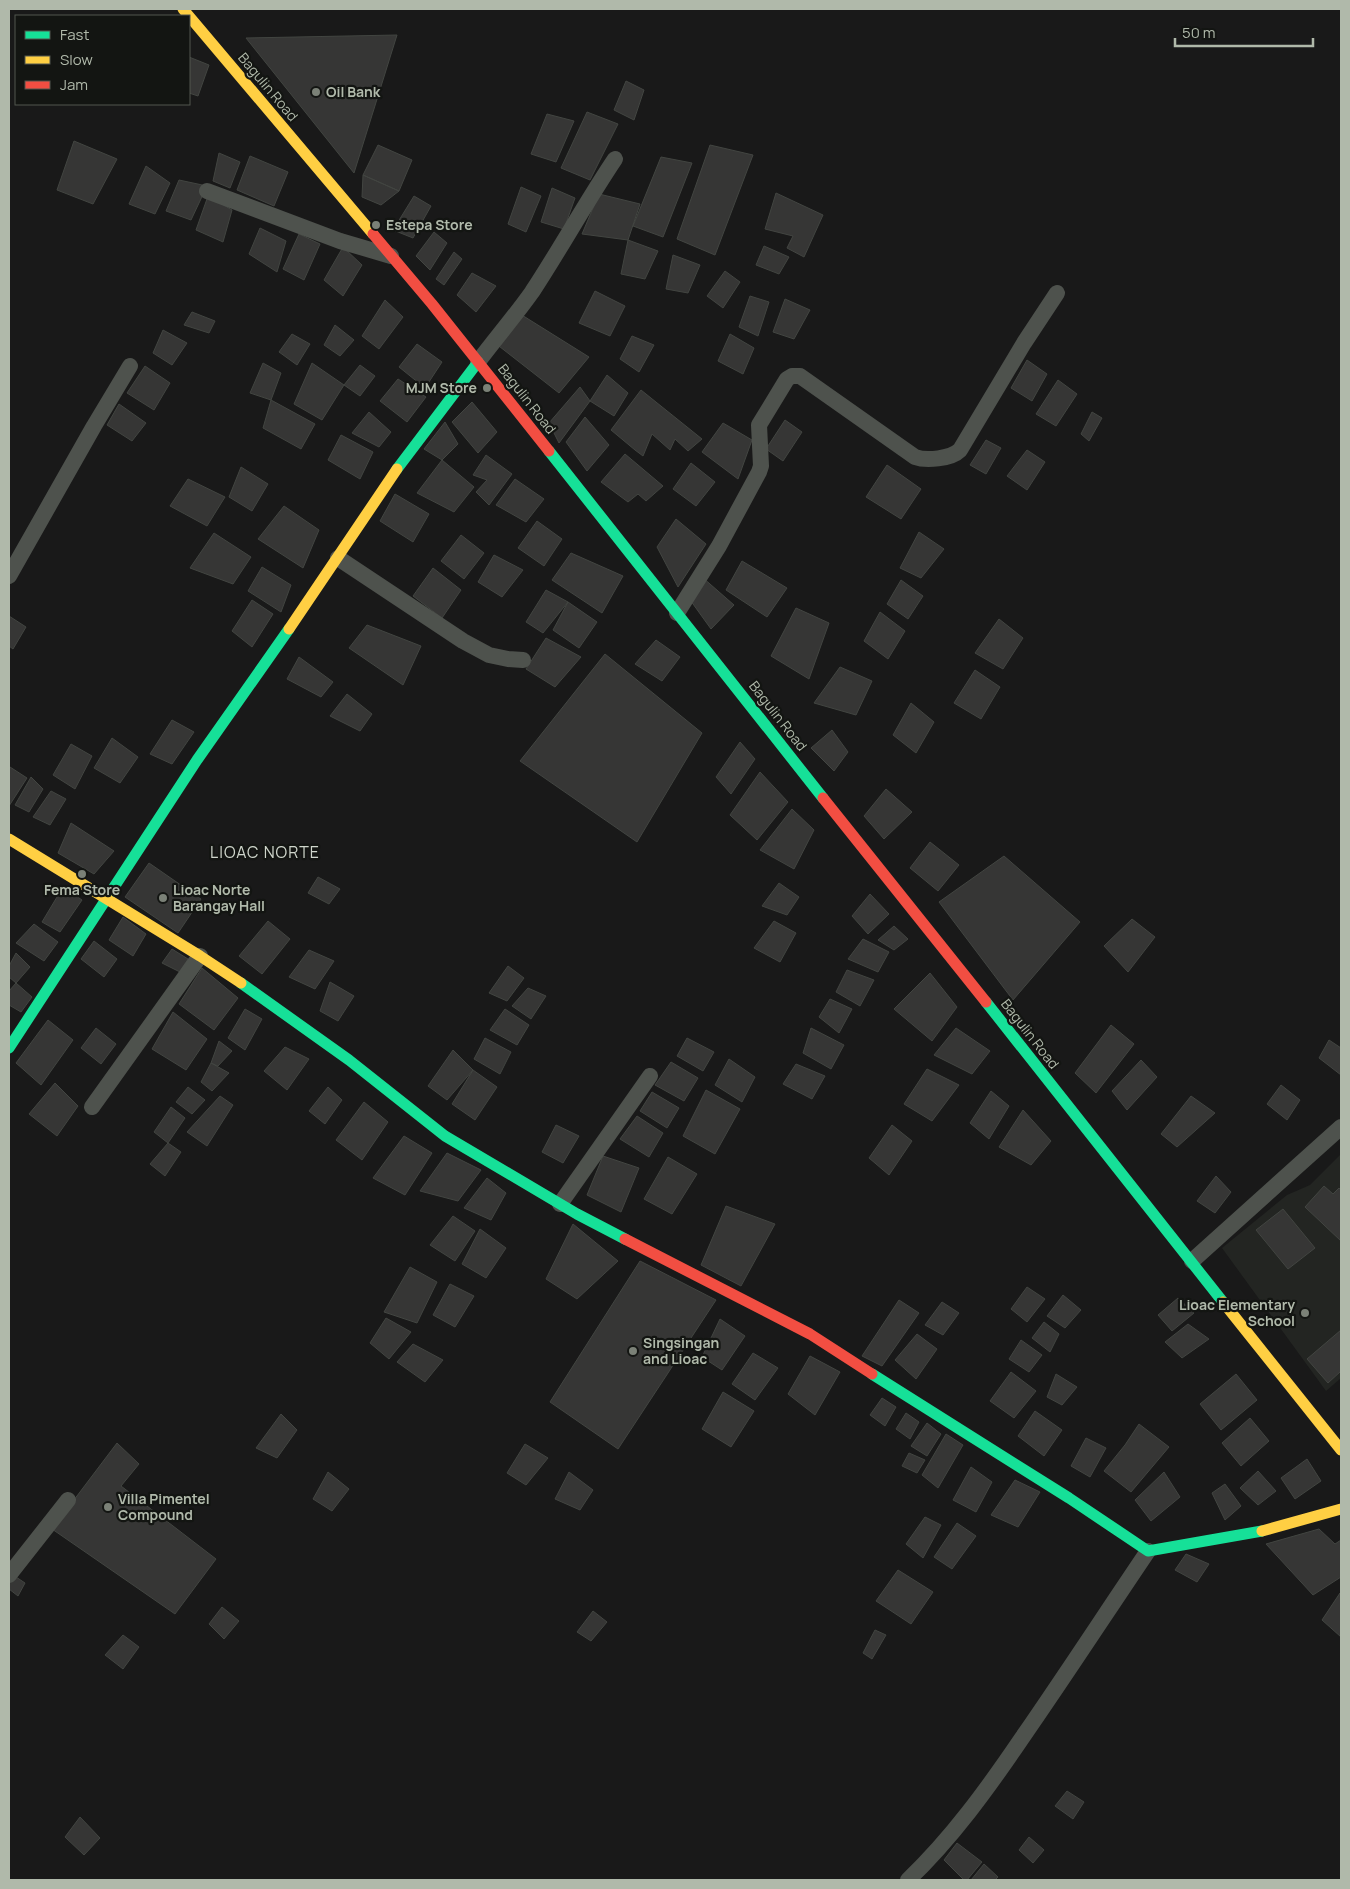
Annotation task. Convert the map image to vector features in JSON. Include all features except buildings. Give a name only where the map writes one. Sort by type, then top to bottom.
[{"type":"street","name":"Bagulin Road","points":[[190,17],[478,362],[1341,1450]]},
{"type":"street","points":[[9,1048],[197,760],[338,558],[389,480],[530,293],[616,159]]},
{"type":"street","points":[[207,191],[340,241],[391,256]]},
{"type":"street","points":[[677,612],[719,546],[761,466],[759,425],[786,379],[792,376],[800,376],[915,457],[925,459],[952,456],[960,450],[1024,343],[1057,293]]},
{"type":"street","points":[[9,576],[130,366]]},
{"type":"street","points":[[338,558],[463,641],[489,655],[523,660]]},
{"type":"street","points":[[9,839],[200,956],[253,991],[349,1060],[445,1136],[560,1204],[810,1334],[1069,1498],[1148,1551],[1263,1531],[1341,1509]]},
{"type":"street","points":[[92,1107],[200,956]]},
{"type":"street","points":[[560,1204],[650,1076]]},
{"type":"street","points":[[1192,1261],[1341,1127]]},
{"type":"street","points":[[9,1575],[68,1500]]},
{"type":"street","points":[[908,1880],[920,1869],[981,1797],[1148,1551]]},
{"type":"shaded area","name":"Lioac Elementary School","points":[[1341,1154],[1341,1378],[1326,1391],[1222,1248],[1287,1195],[1310,1185]]},
{"type":"traffic: fast","points":[[397,469],[478,362]]},
{"type":"traffic: fast","points":[[549,451],[823,798]]},
{"type":"traffic: fast","points":[[9,1048],[197,760],[289,629]]},
{"type":"traffic: fast","points":[[241,983],[349,1060],[445,1136],[577,1214],[625,1239]]},
{"type":"traffic: fast","points":[[986,1002],[1223,1302]]},
{"type":"traffic: fast","points":[[872,1374],[1069,1498],[1148,1551],[1262,1531]]},
{"type":"traffic: slow","points":[[183,9],[188,15]]},
{"type":"traffic: slow","points":[[190,17],[373,234]]},
{"type":"traffic: slow","points":[[289,629],[397,469]]},
{"type":"traffic: slow","points":[[9,839],[241,983]]},
{"type":"traffic: slow","points":[[1223,1302],[1341,1450]]},
{"type":"traffic: slow","points":[[1262,1531],[1341,1509]]},
{"type":"traffic: jam","points":[[373,234],[432,304],[549,451]]},
{"type":"traffic: jam","points":[[823,798],[986,1002]]},
{"type":"traffic: jam","points":[[625,1239],[810,1334],[872,1374]]},
{"type":"place","name":"Oil Bank","points":[[316,92]]},
{"type":"place","name":"Estepa Store","points":[[376,225]]},
{"type":"place","name":"MJM Store","points":[[487,388]]},
{"type":"place","name":"Fema Store","points":[[82,874]]},
{"type":"place","name":"Lioac Norte Barangay Hall","points":[[163,898]]},
{"type":"place","name":"Lioac Elementary School","points":[[1305,1313]]},
{"type":"place","name":"Singsingan and Lioac","points":[[633,1351]]},
{"type":"place","name":"Villa Pimentel Compound","points":[[108,1507]]},
{"type":"district","name":"LIOAC NORTE","points":[[265,852]]}]
